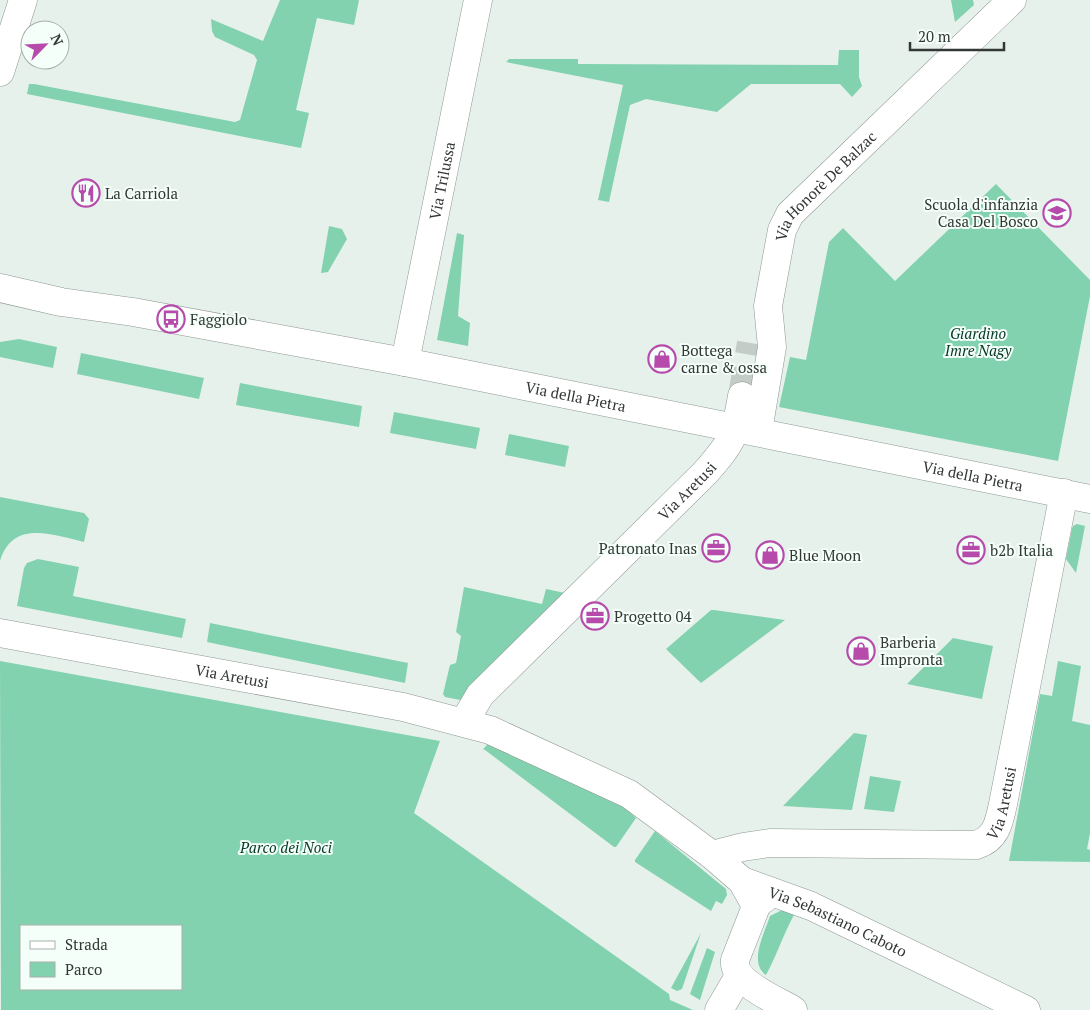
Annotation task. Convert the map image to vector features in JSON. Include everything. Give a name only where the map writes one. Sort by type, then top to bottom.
[{"type":"street","points":[[0,72],[23,0]]},
{"type":"street","name":"Via Trilussa","points":[[405,362],[478,0]]},
{"type":"street","name":"Via Honorè De Balzac","points":[[747,429],[772,347],[768,306],[782,230],[790,214],[1012,0]]},
{"type":"street","name":"Via della Pietra","points":[[0,288],[61,302],[134,312],[405,362],[1090,499]]},
{"type":"street","name":"Via della Pietra","points":[[0,308],[61,302]]},
{"type":"street","points":[[751,343],[768,306]]},
{"type":"street","points":[[742,396],[747,429]]},
{"type":"street","name":"Via Aretusi","points":[[464,722],[480,695],[705,474],[730,444],[747,429]]},
{"type":"street","name":"Via Aretusi","points":[[712,855],[743,847],[770,843],[976,845],[985,842],[993,835],[998,825],[1003,804],[1064,493]]},
{"type":"street","name":"Via Aretusi","points":[[0,633],[403,707],[464,722],[501,734],[619,788],[712,855],[764,900]]},
{"type":"street","name":"Via Sebastiano Caboto","points":[[739,976],[734,968],[735,960],[764,900],[810,906],[1026,1010]]},
{"type":"street","points":[[719,1010],[739,976],[793,1010]]},
{"type":"green space","points":[[280,0],[359,0],[354,25],[317,18],[296,110],[309,113],[301,148],[27,94],[29,84],[34,84],[235,122],[240,120],[257,60],[254,55],[215,37],[212,31],[211,19],[263,41]]},
{"type":"green space","points":[[951,0],[973,0],[974,5],[955,22]]},
{"type":"green space","points":[[839,50],[859,50],[859,77],[862,86],[852,97],[840,84],[751,84],[717,112],[646,99],[630,105],[609,202],[598,200],[623,85],[506,62],[509,59],[578,59],[578,64],[838,65]]},
{"type":"green space","name":"Giardino Imre Nagy","points":[[996,184],[1090,280],[1090,296],[1058,461],[779,407],[790,357],[806,360],[829,242],[843,228],[895,281]]},
{"type":"green space","points":[[329,226],[342,229],[347,239],[328,272],[321,273]]},
{"type":"green space","points":[[457,233],[464,235],[458,316],[470,323],[468,346],[437,340]]},
{"type":"green space","points":[[19,339],[57,347],[53,368],[0,357],[0,342]]},
{"type":"green space","points":[[81,353],[204,378],[199,399],[77,374]]},
{"type":"green space","points":[[240,383],[362,406],[359,427],[236,405]]},
{"type":"green space","points":[[394,412],[480,428],[476,449],[390,433]]},
{"type":"green space","points":[[509,434],[569,446],[565,467],[505,455]]},
{"type":"green space","points":[[0,497],[84,513],[89,519],[84,542],[47,534],[35,533],[24,535],[14,539],[6,548],[0,561]]},
{"type":"green space","points":[[1077,524],[1085,526],[1076,573],[1066,559],[1072,529]]},
{"type":"green space","points":[[38,559],[79,567],[73,596],[186,619],[182,638],[17,606],[24,568],[27,563]]},
{"type":"green space","points":[[464,587],[542,604],[546,589],[565,593],[460,700],[445,697],[443,694],[450,665],[456,663],[461,636],[456,632]]},
{"type":"green space","points":[[711,610],[785,620],[701,683],[666,649]]},
{"type":"green space","points":[[210,623],[408,663],[405,683],[207,642]]},
{"type":"green space","points":[[953,638],[993,646],[982,699],[907,684]]},
{"type":"green space","name":"Parco dei Noci","points":[[0,661],[440,741],[414,813],[669,994],[670,1000],[693,1010],[1,1010]]},
{"type":"green space","points":[[1058,661],[1081,666],[1072,721],[1090,725],[1090,833],[1087,849],[1090,850],[1090,862],[1009,861],[1040,694],[1052,696]]},
{"type":"green space","points":[[854,733],[867,735],[852,810],[783,806]]},
{"type":"green space","points":[[488,744],[623,806],[636,818],[616,847],[614,847],[483,749]]},
{"type":"green space","points":[[870,776],[901,781],[894,812],[864,809]]},
{"type":"green space","points":[[655,831],[726,889],[727,895],[722,904],[716,901],[711,911],[635,862]]},
{"type":"green space","points":[[782,910],[794,915],[766,975],[758,963],[759,947],[770,916]]},
{"type":"green space","points":[[701,933],[682,989],[677,991],[671,988]]},
{"type":"green space","points":[[707,948],[715,952],[700,1000],[690,994]]},
{"type":"tunnel","points":[[742,396],[751,343]]},
{"type":"place","name":"La Carriola","points":[[86,193]]},
{"type":"place","name":"Scuola d'infanzia Casa Del Bosco","points":[[1057,213]]},
{"type":"place","name":"Faggiolo","points":[[171,319]]},
{"type":"place","name":"Bottega carne & ossa","points":[[662,359]]},
{"type":"place","name":"Patronato Inas","points":[[716,548]]},
{"type":"place","name":"b2b Italia","points":[[971,550]]},
{"type":"place","name":"Blue Moon","points":[[770,555]]},
{"type":"place","name":"Progetto 04","points":[[595,616]]},
{"type":"place","name":"Barberia Impronta","points":[[861,651]]}]
